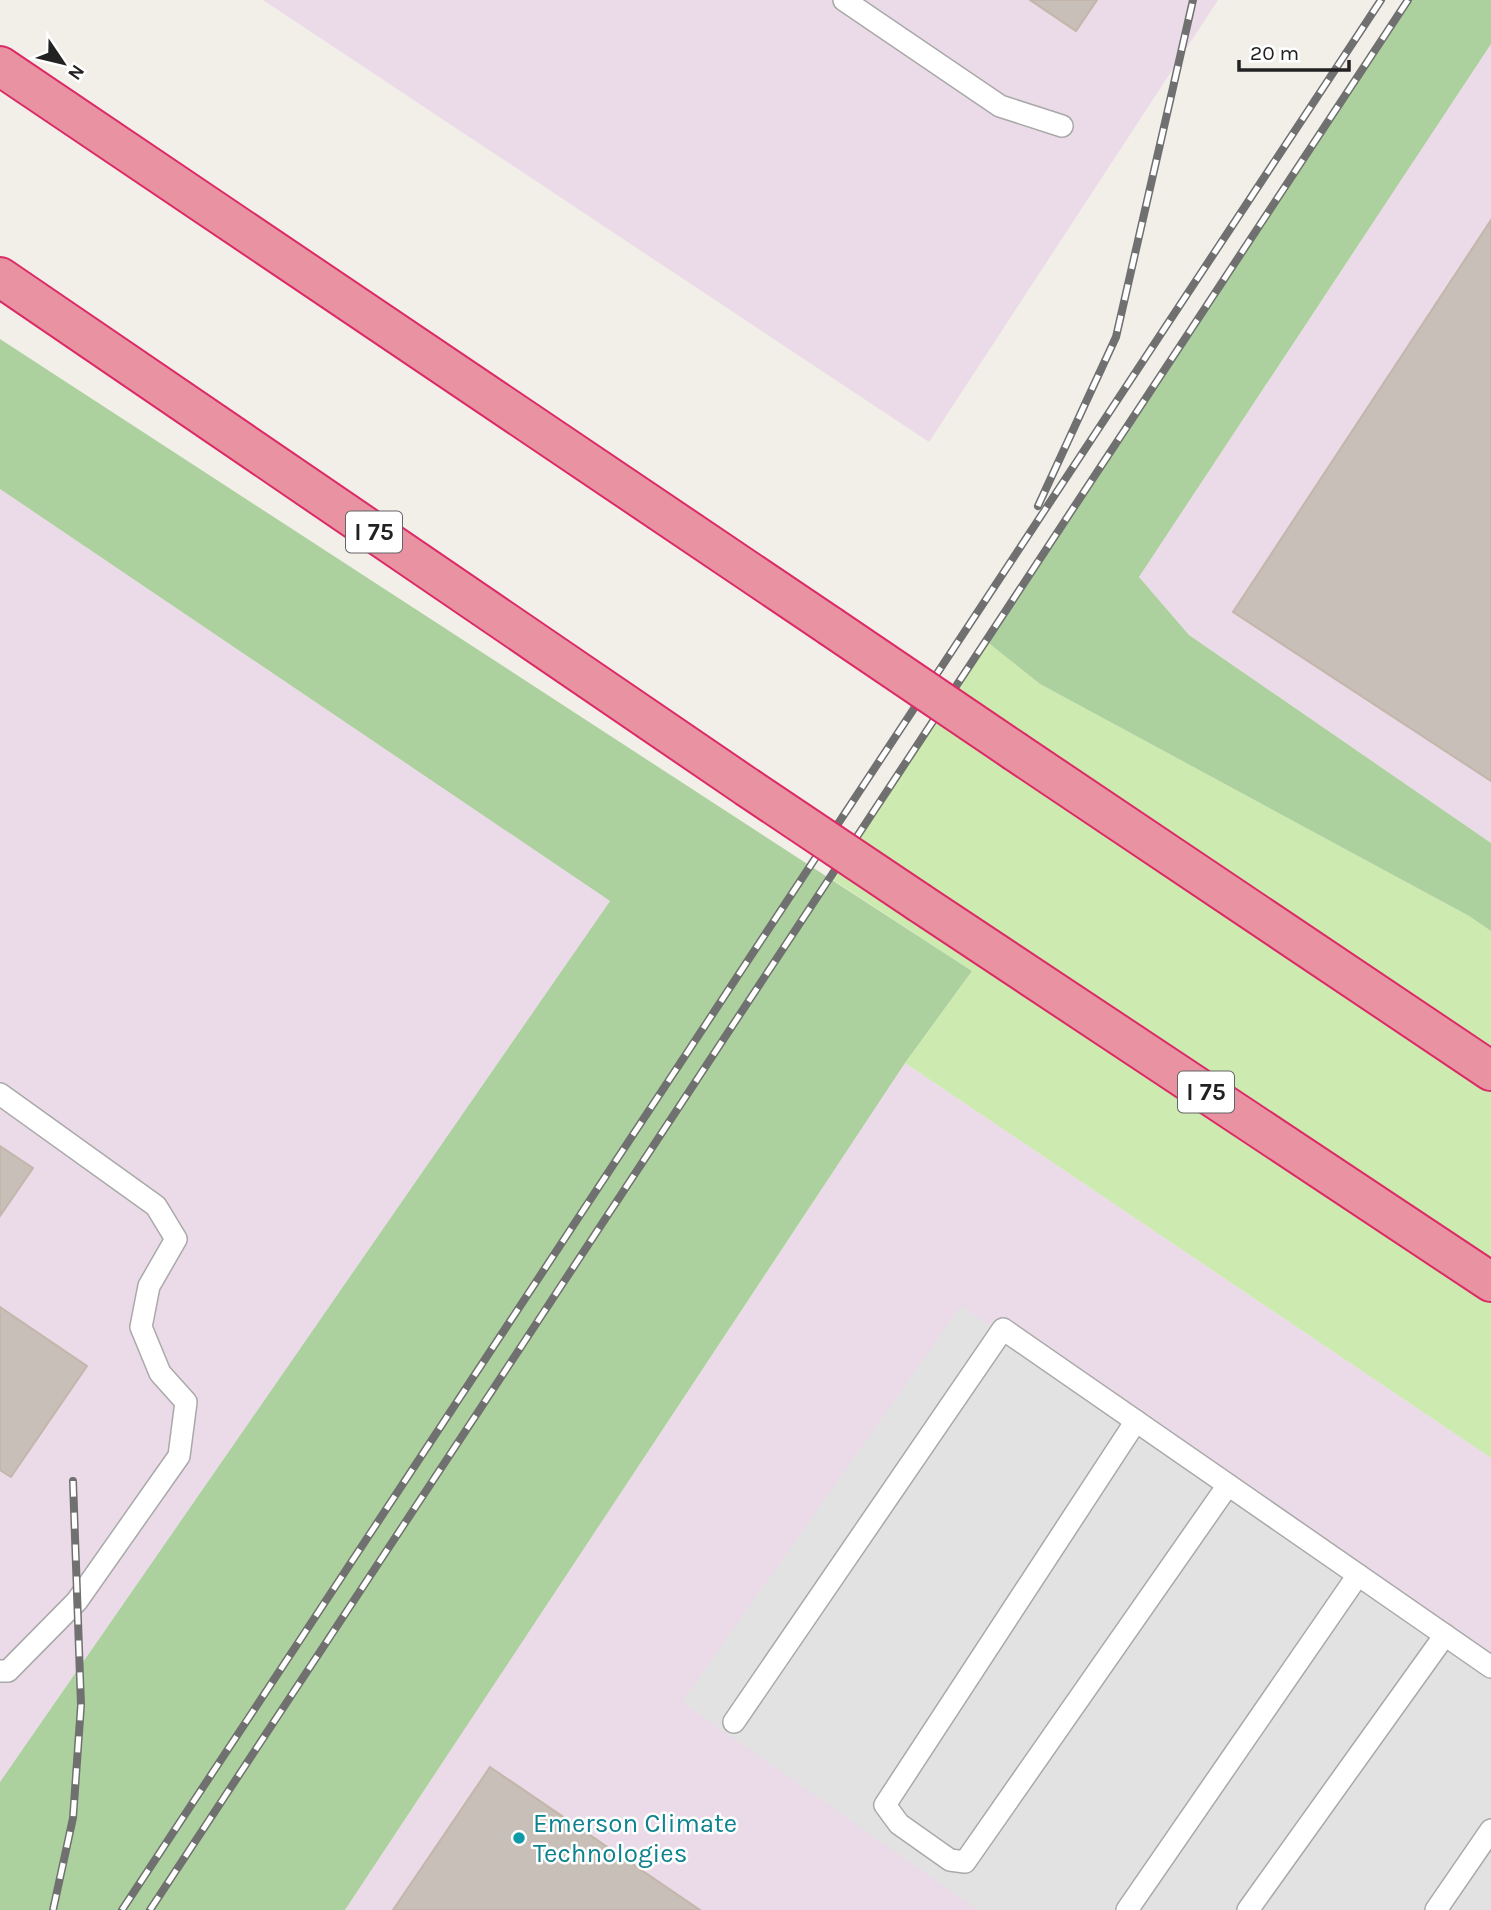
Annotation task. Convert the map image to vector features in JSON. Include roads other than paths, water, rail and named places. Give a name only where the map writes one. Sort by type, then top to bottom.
[{"type":"highway","points":[[0,57],[95,129]]},
{"type":"highway","points":[[0,66],[1491,1071]]},
{"type":"highway","name":"I 75","points":[[0,277],[747,787],[1491,1282]]},
{"type":"lane","points":[[844,0],[1000,106],[1062,126]]},
{"type":"lane","points":[[0,1094],[156,1206],[177,1239],[149,1286],[141,1327],[160,1373],[186,1402],[179,1455],[77,1601],[8,1671],[0,1671]]},
{"type":"lane","points":[[734,1722],[1003,1329],[1491,1667]]},
{"type":"lane","points":[[1136,1421],[885,1805],[899,1824],[950,1860],[965,1861],[1228,1485]]},
{"type":"lane","points":[[1127,1910],[1359,1575]]},
{"type":"lane","points":[[1248,1910],[1445,1635]]},
{"type":"lane","points":[[1436,1910],[1491,1830]]},
{"type":"railway","points":[[1038,506],[1116,337],[1193,0]]},
{"type":"railway","points":[[122,1910],[1381,0]]},
{"type":"railway","points":[[150,1910],[1408,0]]},
{"type":"railway","points":[[53,1910],[73,1818],[81,1705],[73,1481]]},
{"type":"place","name":"Emerson Climate Technologies","points":[[519,1838]]}]
